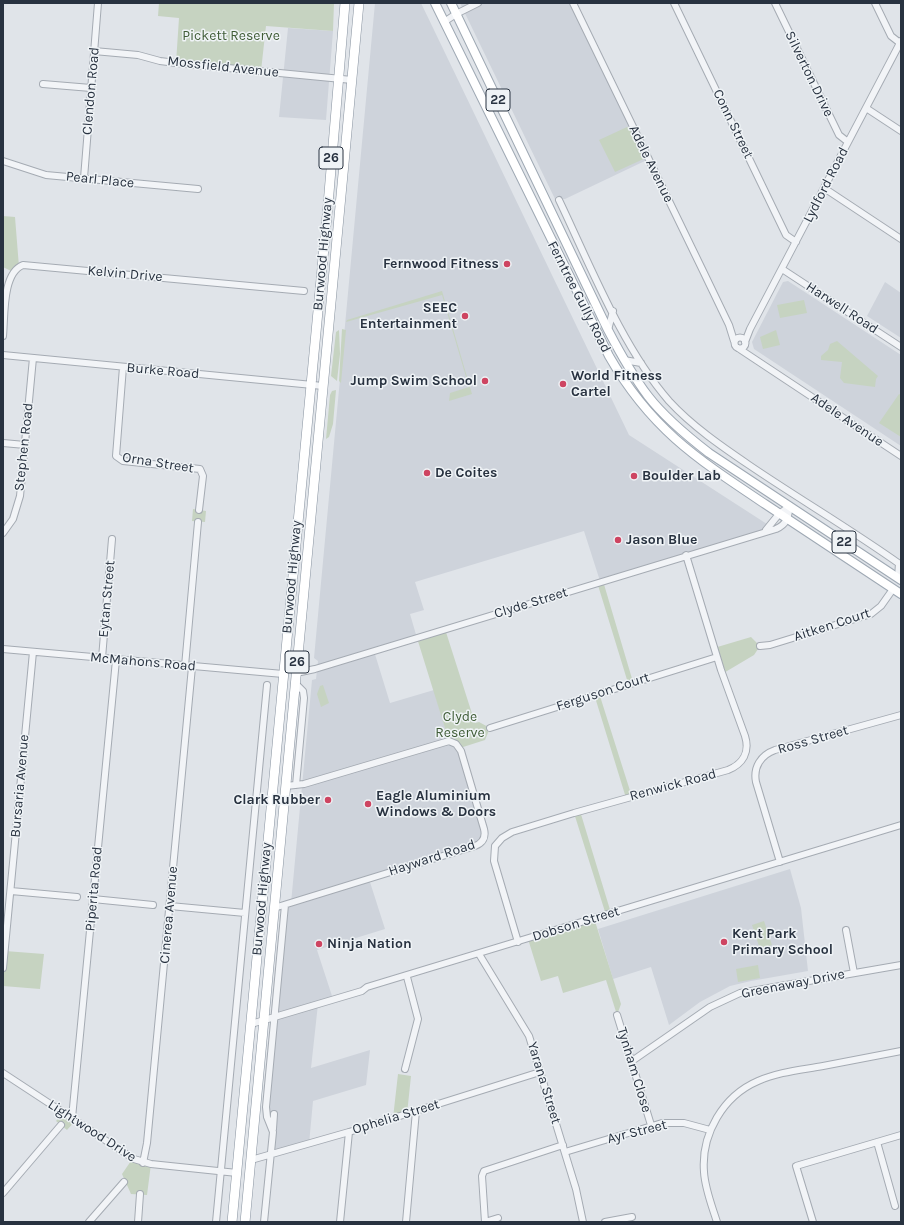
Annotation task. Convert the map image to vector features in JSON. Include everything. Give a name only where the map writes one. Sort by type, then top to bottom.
[{"type":"highway","name":"Burwood Highway","points":[[232,1222],[311,384],[345,3]]},
{"type":"highway","name":"Burwood Highway","points":[[245,1222],[359,3]]},
{"type":"highway","points":[[283,674],[296,673]]},
{"type":"main road","name":"Ferntree Gully Road","points":[[435,3],[556,253],[608,356],[645,409],[674,439],[696,457],[779,514],[901,594]]},
{"type":"main road","name":"Ferntree Gully Road","points":[[451,3],[608,330],[624,360],[648,396],[681,431],[708,453],[900,578]]},
{"type":"main road","points":[[556,253],[568,248]]},
{"type":"street","name":"Clendon Road","points":[[84,178],[98,3]]},
{"type":"street","points":[[444,22],[478,3]]},
{"type":"street","name":"Adele Avenue","points":[[573,3],[729,325],[740,342],[753,358],[901,456]]},
{"type":"street","name":"Conn Street","points":[[674,3],[786,234],[796,242]]},
{"type":"street","name":"Silverton Drive","points":[[774,3],[839,134],[848,142]]},
{"type":"street","points":[[875,3],[891,36],[900,42]]},
{"type":"street","name":"Lydford Road","points":[[740,342],[750,329],[782,269],[900,42]]},
{"type":"street","name":"Mossfield Avenue","points":[[94,51],[138,55],[160,61],[176,63],[352,80]]},
{"type":"street","points":[[43,84],[91,88]]},
{"type":"street","points":[[866,108],[901,131]]},
{"type":"street","name":"Pearl Place","points":[[3,161],[46,174],[198,189]]},
{"type":"street","points":[[824,188],[901,239]]},
{"type":"street","name":"Ferntree Gully Road","points":[[559,200],[613,311],[641,363],[660,390],[703,433],[900,564],[900,578]]},
{"type":"street","points":[[550,211],[566,214]]},
{"type":"street","name":"Kelvin Drive","points":[[3,336],[9,278],[16,269],[23,265],[304,291]]},
{"type":"street","name":"Harwell Road","points":[[782,269],[901,347]]},
{"type":"street","points":[[608,330],[613,311]]},
{"type":"street","name":"Burke Road","points":[[3,355],[323,386]]},
{"type":"street","name":"Stephen Road","points":[[3,533],[13,519],[19,502],[33,358]]},
{"type":"street","points":[[624,360],[641,363]]},
{"type":"street","name":"Orna Street","points":[[123,367],[115,450],[117,458],[123,460],[204,468],[200,510]]},
{"type":"street","points":[[3,444],[25,445]]},
{"type":"street","points":[[112,462],[117,458]]},
{"type":"street","points":[[764,475],[768,493]]},
{"type":"street","points":[[766,530],[779,514],[793,508],[810,505]]},
{"type":"street","points":[[788,519],[793,508]]},
{"type":"street","name":"Clyde Street","points":[[296,673],[352,658],[782,526],[788,519]]},
{"type":"street","points":[[185,666],[198,522]]},
{"type":"street","name":"Eytan Street","points":[[102,658],[112,539]]},
{"type":"street","name":"Renwick Road","points":[[518,942],[494,861],[495,846],[502,838],[512,832],[574,813],[728,770],[742,760],[747,750],[747,742],[716,657],[686,555]]},
{"type":"street","name":"Aitken Court","points":[[760,646],[770,645],[871,614],[881,606],[893,588]]},
{"type":"street","name":"McMahons Road","points":[[3,649],[283,674]]},
{"type":"street","name":"Bursaria Avenue","points":[[3,968],[33,652]]},
{"type":"street","name":"Ferguson Court","points":[[490,728],[716,657]]},
{"type":"street","name":"Piperita Road","points":[[72,1118],[116,660]]},
{"type":"street","name":"Cinerea Avenue","points":[[143,1162],[170,906],[192,667]]},
{"type":"street","points":[[295,683],[303,691],[304,698],[296,785]]},
{"type":"street","name":"Burwood Highway","points":[[216,1222],[267,685]]},
{"type":"street","name":"Ross Street","points":[[780,862],[756,782],[756,771],[761,759],[775,750],[901,715]]},
{"type":"street","name":"Hayward Road","points":[[274,908],[475,846],[481,843],[485,837],[461,750],[456,744],[450,741],[296,785],[286,786]]},
{"type":"street","name":"Dobson Street","points":[[251,1024],[901,825]]},
{"type":"street","points":[[10,891],[77,897]]},
{"type":"street","points":[[93,899],[153,905]]},
{"type":"street","name":"Burwood Highway","points":[[273,1132],[266,1111],[285,905]]},
{"type":"street","points":[[170,906],[245,913]]},
{"type":"street","points":[[846,930],[854,973]]},
{"type":"street","name":"Yarana Street","points":[[479,954],[527,1030],[578,1196],[583,1222]]},
{"type":"street","name":"Greenaway Drive","points":[[632,1061],[705,1010],[735,995],[755,989],[901,965]]},
{"type":"street","points":[[405,1069],[418,1019],[407,976]]},
{"type":"street","name":"Tynham Close","points":[[617,1015],[651,1126]]},
{"type":"street","points":[[717,1222],[706,1186],[704,1172],[705,1149],[710,1130],[720,1112],[731,1099],[756,1082],[783,1073],[901,1051]]},
{"type":"street","name":"Ophelia Street","points":[[251,1160],[270,1156],[349,1132],[540,1072]]},
{"type":"street","name":"Lightwood Drive","points":[[3,1073],[130,1157],[143,1162],[237,1173]]},
{"type":"street","points":[[406,1222],[416,1111]]},
{"type":"street","name":"Burwood Highway","points":[[264,1222],[274,1114]]},
{"type":"street","name":"Ayr Street","points":[[565,1152],[651,1126],[680,1123],[710,1130]]},
{"type":"street","points":[[3,1193],[61,1125]]},
{"type":"street","points":[[340,1222],[349,1132]]},
{"type":"street","points":[[813,1222],[796,1166],[901,1135]]},
{"type":"street","points":[[877,1142],[896,1206]]},
{"type":"street","points":[[498,1218],[485,1222],[482,1176],[484,1171],[563,1145]]},
{"type":"street","points":[[89,1222],[124,1182]]},
{"type":"street","points":[[138,1222],[140,1194]]},
{"type":"street","points":[[606,1222],[632,1217]]},
{"type":"shaded area","points":[[375,3],[421,3],[629,435],[770,526],[766,530],[600,581],[584,531],[415,582],[424,610],[410,614],[417,638],[374,651],[390,703],[434,690],[449,741],[456,744],[484,829],[484,840],[369,879],[385,929],[317,950],[333,999],[318,1004],[311,1068],[370,1050],[366,1085],[313,1101],[309,1144],[271,1155],[273,1132],[267,1117],[285,905],[291,903],[312,680],[316,679],[318,661],[314,658]]},
{"type":"shaded area","points":[[460,3],[573,3],[649,159],[565,199],[555,199]]},
{"type":"shaded area","points":[[288,28],[333,31],[326,120],[279,117]]},
{"type":"shaded area","points":[[788,281],[901,355],[901,446],[754,349],[752,342],[783,282]]},
{"type":"shaded area","points":[[885,282],[901,293],[901,338],[867,316]]},
{"type":"shaded area","name":"Kent Park Primary School","points":[[790,869],[801,908],[808,971],[730,986],[700,1002],[669,1025],[651,967],[613,979],[598,929]]},
{"type":"green space","name":"Pickett Reserve","points":[[159,3],[334,3],[333,31],[266,26],[261,71],[176,63],[179,18],[158,16]]},
{"type":"green space","points":[[627,127],[636,132],[648,157],[615,172],[599,140]]},
{"type":"green space","points":[[3,216],[15,217],[19,267],[13,272],[3,267]]},
{"type":"green space","points":[[442,291],[472,394],[449,401],[450,393],[469,387],[442,295],[346,322],[347,320]]},
{"type":"green space","points":[[804,300],[807,313],[780,318],[777,305]]},
{"type":"green space","points":[[342,329],[346,330],[341,383],[339,381]]},
{"type":"green space","points":[[339,330],[340,354],[337,381],[331,376],[336,332]]},
{"type":"green space","points":[[776,330],[780,345],[763,349],[760,337]]},
{"type":"green space","points":[[837,341],[878,376],[875,387],[844,383],[840,378],[842,362],[821,360],[821,356],[828,350],[830,344]]},
{"type":"green space","points":[[336,390],[333,424],[329,437],[326,439],[330,395],[332,391]]},
{"type":"green space","points":[[899,394],[901,395],[901,437],[879,423]]},
{"type":"green space","points":[[193,509],[206,511],[205,522],[192,521]]},
{"type":"green space","points":[[603,581],[633,682],[628,683],[597,582]]},
{"type":"green space","name":"Clyde Reserve","points":[[445,629],[475,723],[479,722],[490,728],[485,740],[460,748],[449,741],[417,638]]},
{"type":"green space","points":[[751,637],[760,646],[754,655],[722,674],[714,648]]},
{"type":"green space","points":[[323,685],[329,703],[321,707],[317,694],[320,686]]},
{"type":"green space","points":[[599,693],[632,797],[626,798],[594,694]]},
{"type":"green space","points":[[580,811],[611,913],[606,915],[574,813]]},
{"type":"green space","points":[[594,918],[621,1004],[617,1015],[606,980],[563,993],[558,976],[541,981],[528,939]]},
{"type":"green space","points":[[764,921],[772,945],[760,949],[752,925]]},
{"type":"green space","points":[[5,951],[44,954],[40,989],[3,986]]},
{"type":"green space","points":[[758,965],[760,978],[738,982],[736,969]]},
{"type":"green space","points":[[398,1074],[411,1076],[407,1114],[393,1118]]},
{"type":"green space","points":[[63,1112],[76,1120],[67,1130],[56,1121]]},
{"type":"green space","points":[[133,1158],[151,1164],[147,1195],[131,1194],[122,1174]]},
{"type":"place","name":"Fernwood Fitness","points":[[507,264]]},
{"type":"place","name":"SEEC Entertainment","points":[[465,316]]},
{"type":"place","name":"Jump Swim School","points":[[485,381]]},
{"type":"place","name":"World Fitness Cartel","points":[[563,384]]},
{"type":"place","name":"De Coites","points":[[427,473]]},
{"type":"place","name":"Boulder Lab","points":[[634,476]]},
{"type":"place","name":"Jason Blue","points":[[618,540]]},
{"type":"place","name":"Clark Rubber","points":[[328,800]]},
{"type":"place","name":"Eagle Aluminium Windows & Doors","points":[[368,804]]},
{"type":"place","name":"Kent Park Primary School","points":[[724,942]]},
{"type":"place","name":"Ninja Nation","points":[[319,944]]}]
